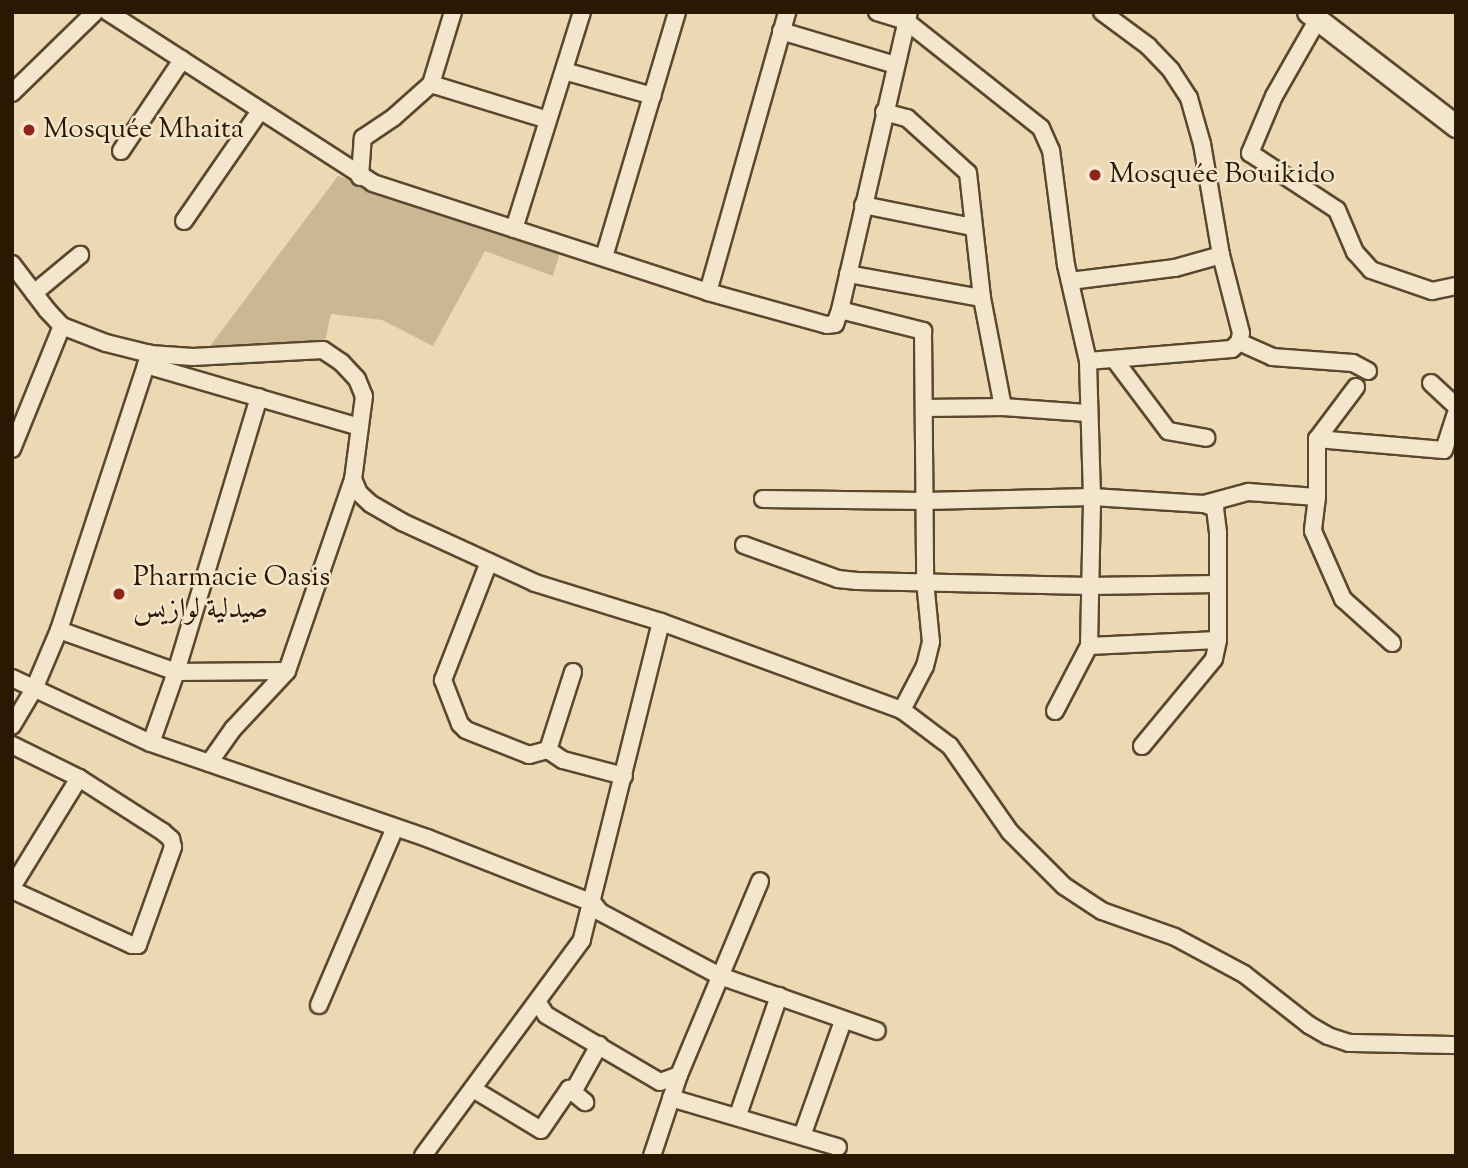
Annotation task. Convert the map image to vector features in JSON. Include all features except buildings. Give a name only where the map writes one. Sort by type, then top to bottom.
[{"type":"street","points":[[12,93],[94,12]]},
{"type":"street","points":[[108,12],[360,177],[708,292],[819,324],[835,324],[840,310],[908,17]]},
{"type":"street","points":[[360,177],[363,138],[394,117],[431,84],[451,12],[441,12]]},
{"type":"street","points":[[514,229],[582,12]]},
{"type":"street","points":[[604,257],[677,12]]},
{"type":"street","points":[[708,292],[787,12]]},
{"type":"street","points":[[877,12],[908,17],[1041,128],[1051,150],[1054,188],[1087,362],[1092,497],[1089,646],[1055,711]]},
{"type":"street","points":[[1087,362],[1232,349],[1239,342],[1241,334],[1221,255],[1202,144],[1189,98],[1171,70],[1147,46],[1102,12]]},
{"type":"street","points":[[1456,125],[1313,16],[1250,153],[1337,210],[1355,252],[1371,270],[1432,291],[1456,286]]},
{"type":"street","points":[[781,31],[896,65]]},
{"type":"street","points":[[121,151],[182,61]]},
{"type":"street","points":[[564,71],[653,96]]},
{"type":"street","points":[[431,84],[548,120]]},
{"type":"street","points":[[184,221],[260,111]]},
{"type":"street","points":[[884,112],[907,118],[968,173],[982,298],[1003,407]]},
{"type":"street","points":[[863,205],[972,227]]},
{"type":"street","points":[[34,293],[80,255]]},
{"type":"street","points":[[1070,281],[1175,268],[1221,255]]},
{"type":"street","points":[[12,264],[62,326],[259,397],[359,427]]},
{"type":"street","points":[[848,274],[982,298]]},
{"type":"street","points":[[840,310],[923,331],[925,581],[931,642],[925,666],[902,710]]},
{"type":"street","points":[[12,449],[62,326]]},
{"type":"street","points":[[1239,342],[1272,357],[1353,363],[1368,371]]},
{"type":"street","points":[[148,359],[213,358],[236,353],[323,350],[341,362],[357,379],[365,396],[353,479],[325,569],[286,671],[233,729],[209,763]]},
{"type":"street","points":[[12,726],[34,689],[59,630],[148,359]]},
{"type":"street","points":[[1114,359],[1168,431],[1206,438]]},
{"type":"street","points":[[1431,383],[1456,406]]},
{"type":"street","points":[[1356,387],[1317,439],[1317,498],[1312,531],[1343,599],[1391,643]]},
{"type":"street","points":[[151,743],[176,672],[259,397]]},
{"type":"street","points":[[925,408],[1003,407],[1087,413]]},
{"type":"street","points":[[1317,439],[1444,450],[1456,414]]},
{"type":"street","points":[[353,479],[359,493],[371,505],[402,522],[536,583],[661,622],[902,710],[950,746],[1010,832],[1064,886],[1102,911],[1175,937],[1244,974],[1309,1025],[1338,1041],[1456,1045]]},
{"type":"street","points":[[763,499],[925,501],[1092,497],[1204,504],[1248,492],[1317,498]]},
{"type":"street","points":[[1142,746],[1212,664],[1218,640],[1217,512],[1204,504]]},
{"type":"street","points":[[744,545],[838,579],[1090,586],[1217,584]]},
{"type":"street","points":[[489,562],[446,670],[445,691],[456,719],[466,730],[529,755],[548,750],[563,760],[624,776]]},
{"type":"street","points":[[423,1156],[582,940],[661,622]]},
{"type":"street","points":[[59,630],[176,672],[286,671]]},
{"type":"street","points":[[1089,646],[1218,640]]},
{"type":"street","points":[[548,750],[573,672]]},
{"type":"street","points":[[12,678],[151,743],[395,828],[593,903],[600,912],[720,976],[877,1031]]},
{"type":"street","points":[[12,745],[79,778],[171,839],[172,854],[138,945],[132,945],[12,888],[79,778]]},
{"type":"street","points":[[319,1005],[395,828]]},
{"type":"street","points":[[657,1154],[671,1098],[760,881]]},
{"type":"street","points":[[738,1115],[779,996]]},
{"type":"street","points":[[538,1003],[546,1015],[660,1082],[680,1075]]},
{"type":"street","points":[[802,1136],[843,1021]]},
{"type":"street","points":[[473,1089],[541,1130],[569,1089],[579,1097],[599,1045]]},
{"type":"street","points":[[671,1098],[738,1115],[838,1147]]},
{"type":"shaded area","points":[[338,176],[560,252],[553,276],[485,251],[433,346],[382,320],[331,314],[325,341],[210,346]]},
{"type":"place","name":"Mosquée Mhaita","points":[[29,130]]},
{"type":"place","name":"Mosquée Bouikido","points":[[1095,175]]},
{"type":"place","name":"Pharmacie Oasis صيدلية لوازيس","points":[[119,594]]}]
